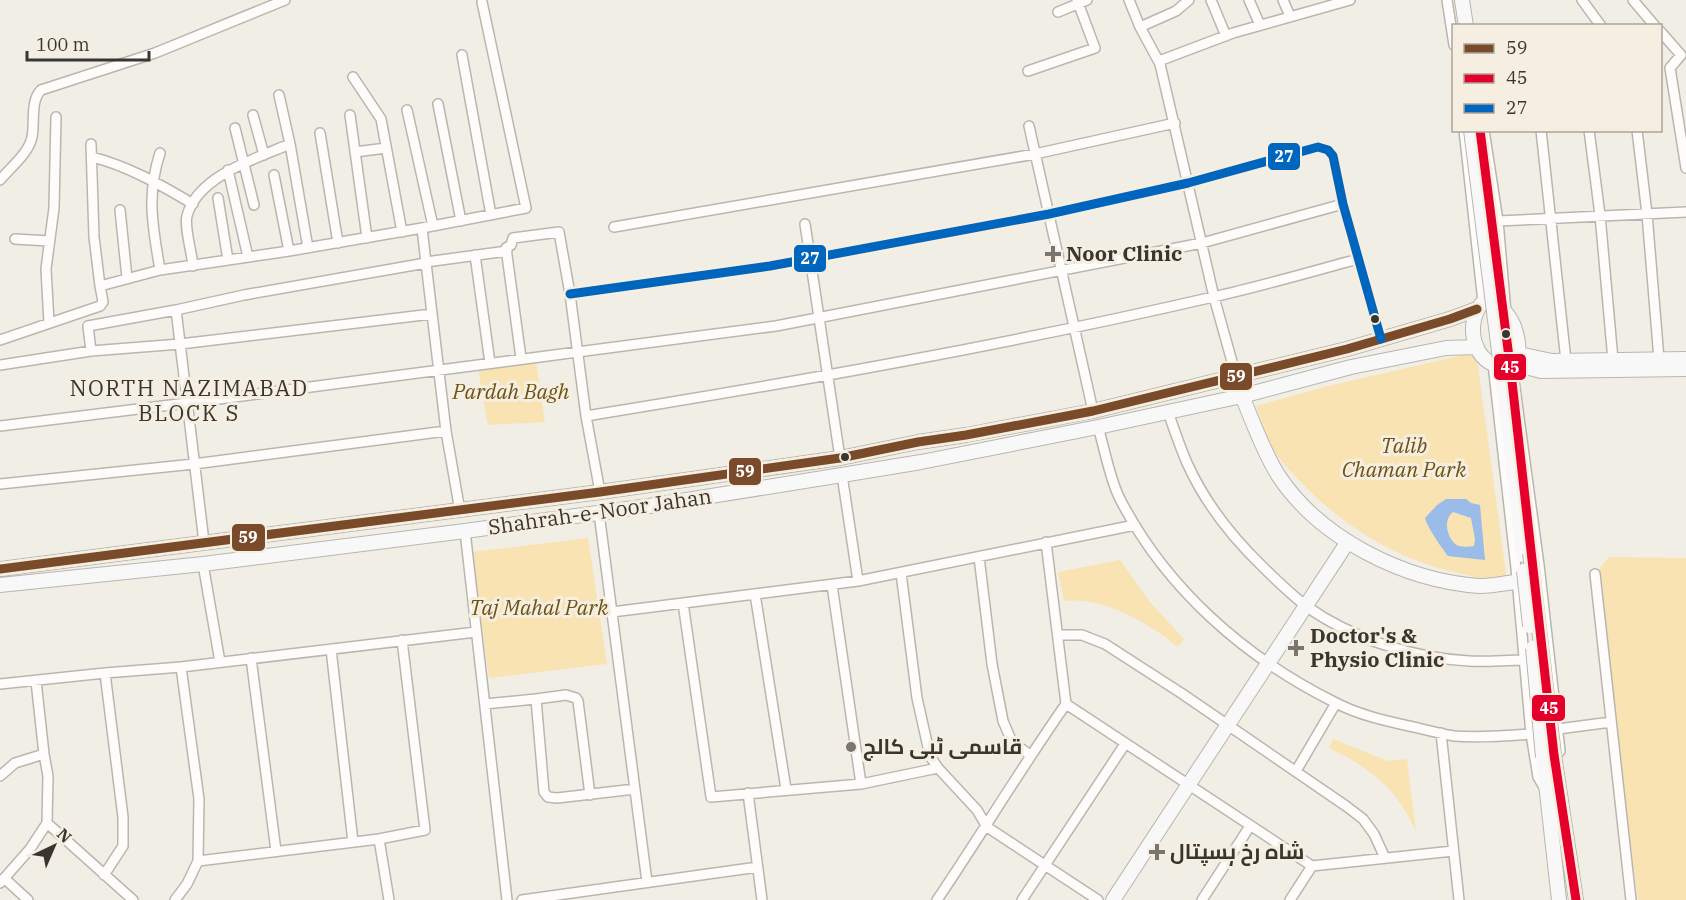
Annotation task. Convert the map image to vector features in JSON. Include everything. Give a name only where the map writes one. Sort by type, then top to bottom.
[{"type":"main road","points":[[1454,0],[1456,24]]},
{"type":"main road","points":[[1462,0],[1466,24]]},
{"type":"main road","points":[[1471,132],[1549,756],[1557,776],[1576,900]]},
{"type":"main road","points":[[1480,132],[1511,373],[1549,756],[1546,790],[1559,900]]},
{"type":"main road","points":[[1515,362],[1518,342],[1506,313],[1491,301],[1480,305],[1473,321],[1473,330],[1479,352],[1493,364],[1686,359]]},
{"type":"main road","name":"Shahrah-e-Noor Jahan","points":[[0,569],[460,511],[840,458],[1093,411],[1347,349],[1450,319],[1480,305]]},
{"type":"main road","name":"Shahrah-e-Noor Jahan","points":[[0,585],[203,564],[465,531],[842,476],[1049,438],[1446,348],[1477,347]]},
{"type":"main road","points":[[1347,349],[1351,368]]},
{"type":"main road","points":[[1515,362],[1541,371],[1686,369]]},
{"type":"main road","points":[[1242,396],[1279,476],[1307,508],[1347,543],[1399,568],[1431,578],[1482,586],[1516,582]]},
{"type":"main road","points":[[1045,420],[1049,438]]},
{"type":"main road","points":[[918,442],[921,462]]},
{"type":"main road","points":[[690,480],[694,499]]},
{"type":"main road","points":[[368,522],[370,542]]},
{"type":"main road","points":[[1113,900],[1347,543]]},
{"type":"street","points":[[0,180],[30,145],[36,96],[41,90],[155,53],[285,0]]},
{"type":"street","points":[[1129,0],[1158,61],[1175,123],[1214,297],[1236,376]]},
{"type":"street","points":[[1140,27],[1176,11],[1189,0]]},
{"type":"street","points":[[1212,0],[1226,36]]},
{"type":"street","points":[[1249,0],[1260,25]]},
{"type":"street","points":[[1282,0],[1290,16]]},
{"type":"street","points":[[1158,61],[1327,2],[1350,0]]},
{"type":"street","points":[[1447,0],[1452,32]]},
{"type":"street","points":[[1467,0],[1470,24]]},
{"type":"street","points":[[1582,0],[1600,24]]},
{"type":"street","points":[[1028,71],[1095,48],[1081,1],[1058,12]]},
{"type":"street","points":[[100,286],[160,270],[289,252],[526,208],[482,2]]},
{"type":"street","points":[[1638,2],[1654,24]]},
{"type":"street","points":[[1662,33],[1684,55],[1670,68],[1682,105],[1686,168]]},
{"type":"street","points":[[462,55],[491,214]]},
{"type":"street","points":[[352,77],[381,119],[402,232]]},
{"type":"street","points":[[279,95],[308,248]]},
{"type":"street","points":[[438,104],[460,221]]},
{"type":"street","points":[[407,110],[433,226]]},
{"type":"street","points":[[253,115],[264,155]]},
{"type":"street","points":[[350,115],[367,238]]},
{"type":"street","points":[[49,323],[46,269],[54,208],[56,117]]},
{"type":"street","points":[[614,227],[1035,154],[1175,123]]},
{"type":"street","points":[[1029,126],[1093,411]]},
{"type":"street","points":[[235,128],[254,205]]},
{"type":"street","points":[[1464,132],[1480,305]]},
{"type":"street","points":[[1484,132],[1498,221],[1506,313]]},
{"type":"street","points":[[1541,132],[1566,361]]},
{"type":"street","points":[[1589,132],[1600,215],[1613,360]]},
{"type":"street","points":[[1636,132],[1647,214],[1659,359]]},
{"type":"street","points":[[320,134],[338,243]]},
{"type":"street","points":[[0,340],[102,304],[94,237],[91,144]]},
{"type":"street","points":[[193,266],[187,220],[193,204],[208,186],[228,170],[290,144]]},
{"type":"street","points":[[570,294],[770,266],[1048,214],[1188,183],[1318,147],[1328,150],[1333,156],[1342,204],[1382,339]]},
{"type":"street","points":[[355,152],[386,148]]},
{"type":"street","points":[[160,153],[152,181],[150,210],[160,270]]},
{"type":"street","points":[[92,157],[111,162],[152,181],[193,204]]},
{"type":"street","points":[[228,170],[248,257]]},
{"type":"street","points":[[274,175],[289,252]]},
{"type":"street","points":[[218,198],[228,260]]},
{"type":"street","points":[[0,426],[776,326],[1202,243],[1342,204]]},
{"type":"street","points":[[120,210],[127,278]]},
{"type":"street","points":[[1498,221],[1686,212]]},
{"type":"street","points":[[805,224],[840,458]]},
{"type":"street","points":[[422,228],[446,431],[460,511]]},
{"type":"street","points":[[521,358],[506,248],[511,245],[513,238],[559,232],[570,294],[586,416],[600,492]]},
{"type":"street","points":[[15,239],[49,241]]},
{"type":"street","points":[[88,326],[176,310],[244,294],[507,251]]},
{"type":"street","points":[[476,255],[490,363]]},
{"type":"street","points":[[586,416],[827,377],[1074,327],[1214,297],[1358,259]]},
{"type":"street","points":[[85,310],[91,351]]},
{"type":"street","points":[[176,310],[204,542]]},
{"type":"street","points":[[0,365],[91,351],[180,344],[432,314]]},
{"type":"street","points":[[1515,362],[1558,729],[1561,763],[1557,776]]},
{"type":"street","points":[[1493,364],[1516,568],[1531,734],[1538,777],[1546,790]]},
{"type":"street","points":[[1168,412],[1188,464],[1201,489],[1230,533],[1306,605],[1347,629],[1395,647],[1450,659],[1524,660]]},
{"type":"street","points":[[1098,427],[1118,494],[1150,548],[1182,589],[1238,642],[1268,664],[1336,703],[1396,724],[1452,735],[1495,737],[1531,734]]},
{"type":"street","points":[[0,484],[194,464],[446,431]]},
{"type":"street","points":[[842,476],[858,581]]},
{"type":"street","points":[[599,513],[647,882]]},
{"type":"street","points":[[612,612],[858,581],[1135,525]]},
{"type":"street","points":[[465,531],[507,900]]},
{"type":"street","points":[[937,900],[987,826],[1030,755],[1066,704],[1046,542]]},
{"type":"street","points":[[979,557],[992,664],[1003,721],[1012,742],[1030,755]]},
{"type":"street","points":[[203,564],[220,662]]},
{"type":"street","points":[[1516,568],[1539,565]]},
{"type":"street","points":[[902,573],[919,709],[930,756],[938,768],[977,810],[987,826],[1098,900]]},
{"type":"street","points":[[1595,574],[1631,900]]},
{"type":"street","points":[[832,585],[861,783]]},
{"type":"street","points":[[755,594],[786,789]]},
{"type":"street","points":[[683,603],[711,797],[861,783],[938,768]]},
{"type":"street","points":[[0,684],[181,667],[476,632]]},
{"type":"street","points":[[1058,635],[1082,635],[1105,645],[1296,771],[1363,819],[1374,834],[1385,858]]},
{"type":"street","points":[[198,861],[379,839],[425,830],[402,640]]},
{"type":"street","points":[[331,649],[353,842]]},
{"type":"street","points":[[251,658],[276,851]]},
{"type":"street","points":[[175,900],[187,884],[198,861],[199,799],[181,667]]},
{"type":"street","points":[[104,874],[123,846],[115,746],[105,673]]},
{"type":"street","points":[[28,900],[2,880],[30,849],[47,823],[48,776],[36,681]]},
{"type":"street","points":[[485,704],[566,695],[576,698],[590,795]]},
{"type":"street","points":[[536,699],[548,797],[590,795],[635,789]]},
{"type":"street","points":[[1296,771],[1336,703]]},
{"type":"street","points":[[1066,704],[1312,866],[1453,851]]},
{"type":"street","points":[[1558,729],[1611,722]]},
{"type":"street","points":[[1441,733],[1459,900]]},
{"type":"street","points":[[1022,900],[1125,744]]},
{"type":"street","points":[[0,776],[15,763],[44,754]]},
{"type":"street","points":[[748,793],[762,900]]},
{"type":"street","points":[[47,823],[133,900]]},
{"type":"street","points":[[1202,900],[1250,826]]},
{"type":"street","points":[[379,839],[389,900]]},
{"type":"street","points":[[1290,900],[1312,866]]},
{"type":"street","points":[[522,900],[580,896],[647,882],[758,867]]},
{"type":"green space","name":"Talib Chaman Park","points":[[1476,352],[1507,580],[1490,580],[1438,568],[1393,550],[1351,526],[1313,495],[1279,459],[1256,406],[1328,386]]},
{"type":"green space","name":"Pardah Bagh","points":[[535,356],[545,422],[488,425],[477,363]]},
{"type":"green space","name":"Taj Mahal Park","points":[[588,538],[607,664],[489,678],[472,552]]},
{"type":"green space","points":[[1609,557],[1686,558],[1686,900],[1638,900],[1595,574]]},
{"type":"green space","points":[[1120,560],[1149,601],[1184,639],[1178,647],[1125,613],[1094,603],[1064,601],[1058,572]]},
{"type":"green space","points":[[1333,739],[1388,761],[1407,759],[1416,832],[1400,803],[1381,781],[1357,763],[1329,748]]},
{"type":"water","points":[[1446,499],[1466,499],[1480,505],[1485,560],[1448,556],[1431,532],[1425,518]],"holes":[[[1453,512],[1471,518],[1474,546],[1466,547],[1455,544],[1448,531],[1449,516]]]},
{"type":"transit line","name":"45","points":[[1480,132],[1511,373],[1554,755],[1576,900]]},
{"type":"transit line","name":"27","points":[[570,294],[770,266],[1049,214],[1188,183],[1318,147],[1328,150],[1333,156],[1343,204],[1381,339]]},
{"type":"transit line","name":"59","points":[[0,569],[600,492],[840,458],[1093,411],[1347,349],[1477,309]]},
{"type":"place","name":"Noor Clinic","points":[[1053,254]]},
{"type":"place","name":"Doctor's & Physio Clinic","points":[[1296,648]]},
{"type":"place","name":"قاسمی ٹبی کالج","points":[[851,747]]},
{"type":"place","name":"شاہ رخ ہسپتال","points":[[1157,852]]},
{"type":"district","name":"NORTH NAZIMABAD BLOCK S","points":[[189,401]]}]
